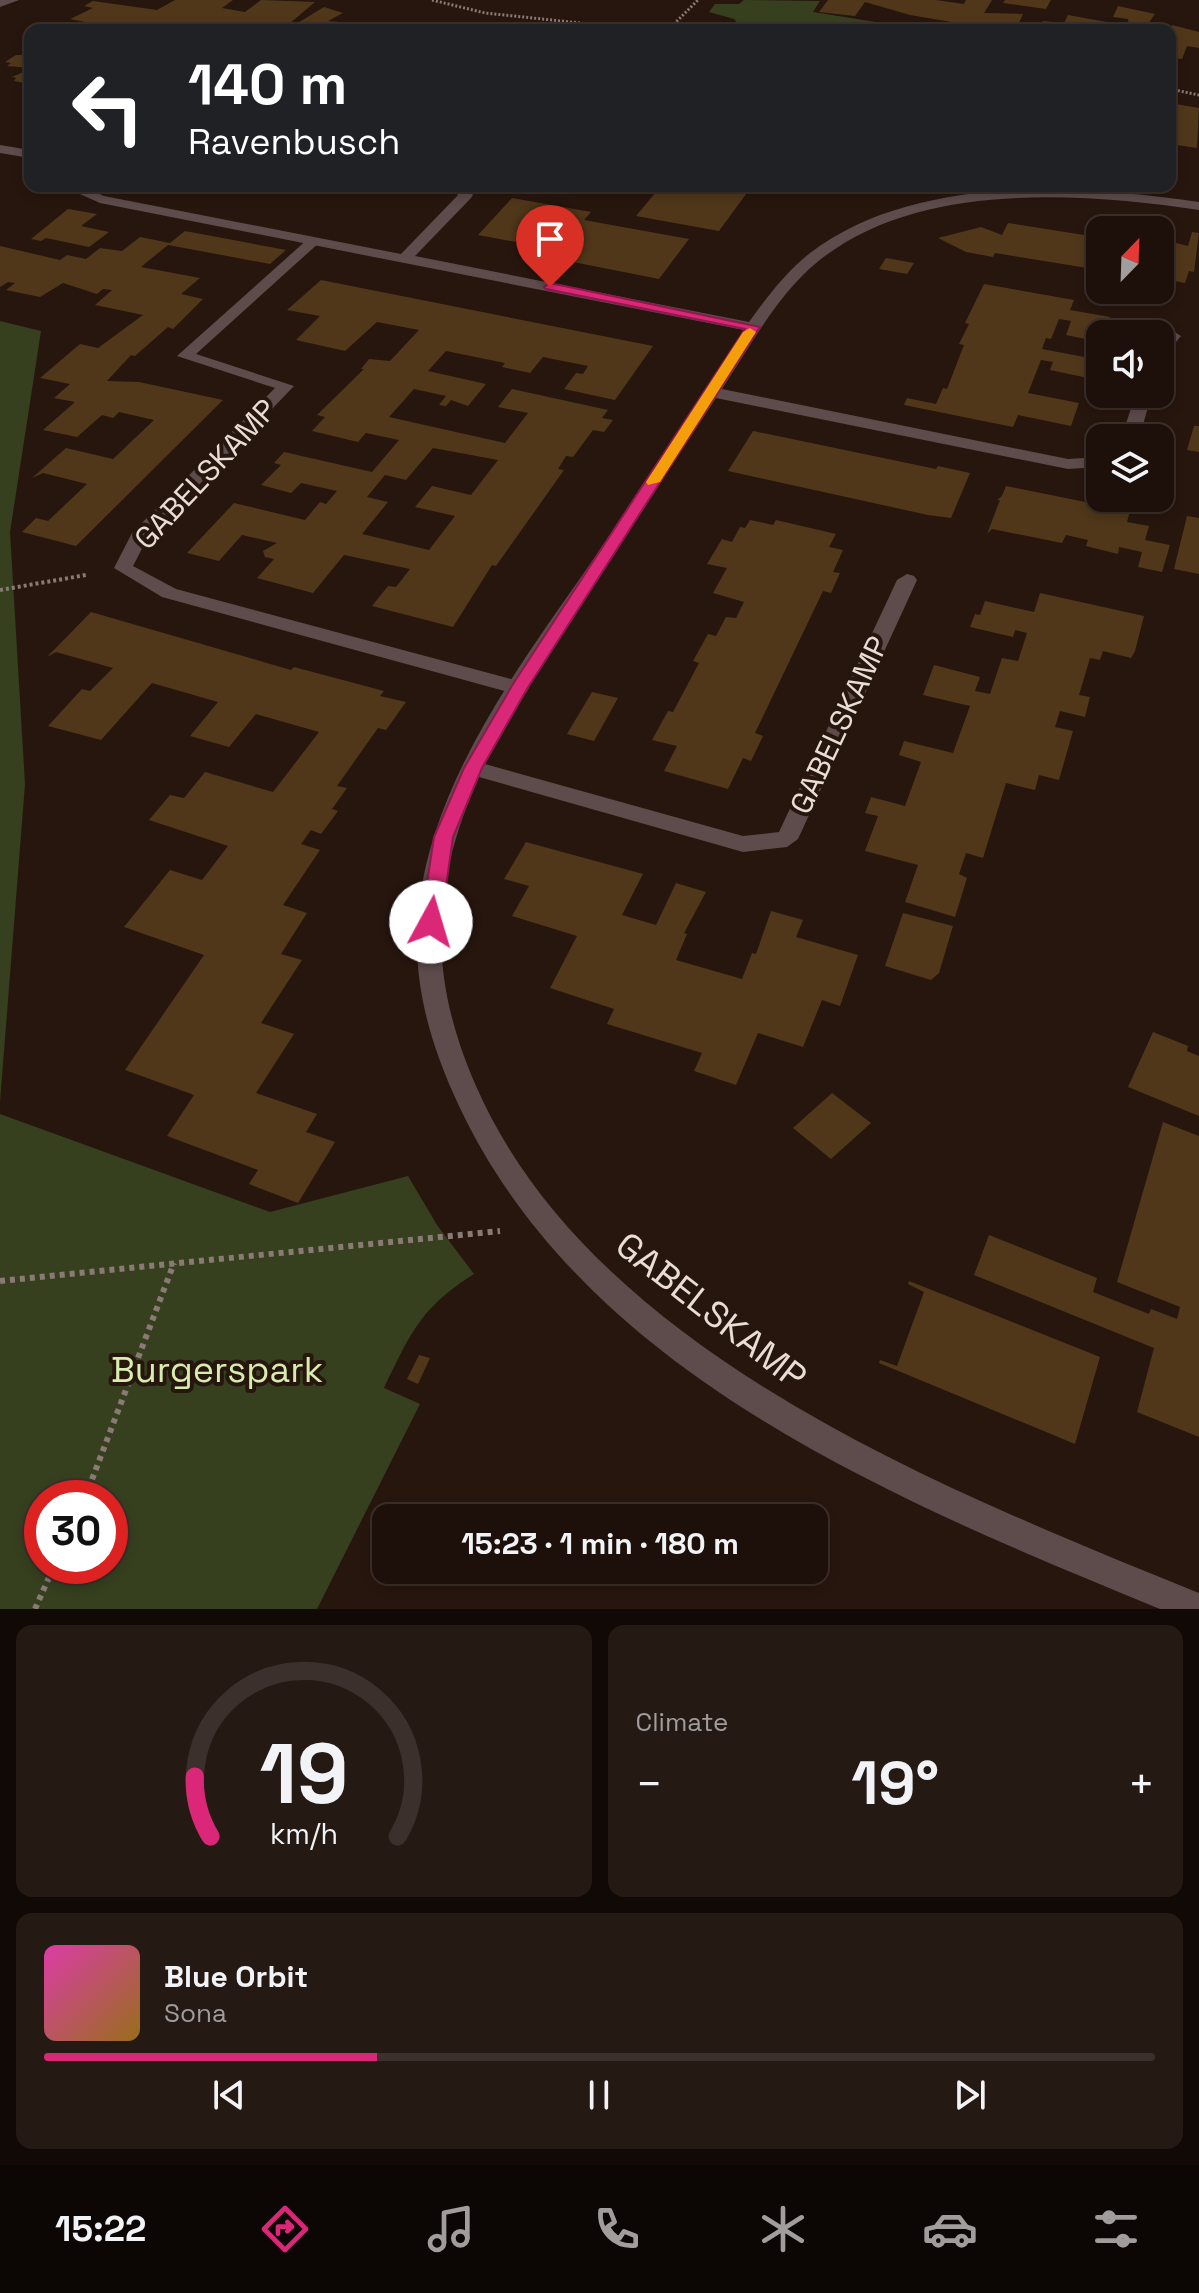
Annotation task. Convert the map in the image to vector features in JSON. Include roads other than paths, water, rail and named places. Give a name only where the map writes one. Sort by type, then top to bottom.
[{"type":"street","points":[[0,4],[13,0]]},
{"type":"street","points":[[0,149],[24,153]]},
{"type":"street","points":[[83,192],[100,199],[753,327]]},
{"type":"street","points":[[405,258],[466,195],[463,192]]},
{"type":"street","name":"GABELSKAMP","points":[[1014,192],[895,216],[861,230],[805,263],[753,327],[519,688],[473,768],[443,837],[432,900],[428,968],[445,1043],[502,1162],[550,1224],[616,1294],[700,1360],[794,1423],[931,1493],[1199,1609]]},
{"type":"street","name":"GABELSKAMP","points":[[1095,192],[1199,206]]},
{"type":"street","name":"GABELSKAMP","points":[[314,241],[185,356],[286,386],[139,537],[123,568],[169,593],[519,688]]},
{"type":"street","points":[[711,392],[1068,464],[1086,463]]},
{"type":"street","name":"GABELSKAMP","points":[[473,768],[743,844],[787,839],[907,580]]},
{"type":"park label","name":"Burgerspark","points":[[217,1370]]}]
